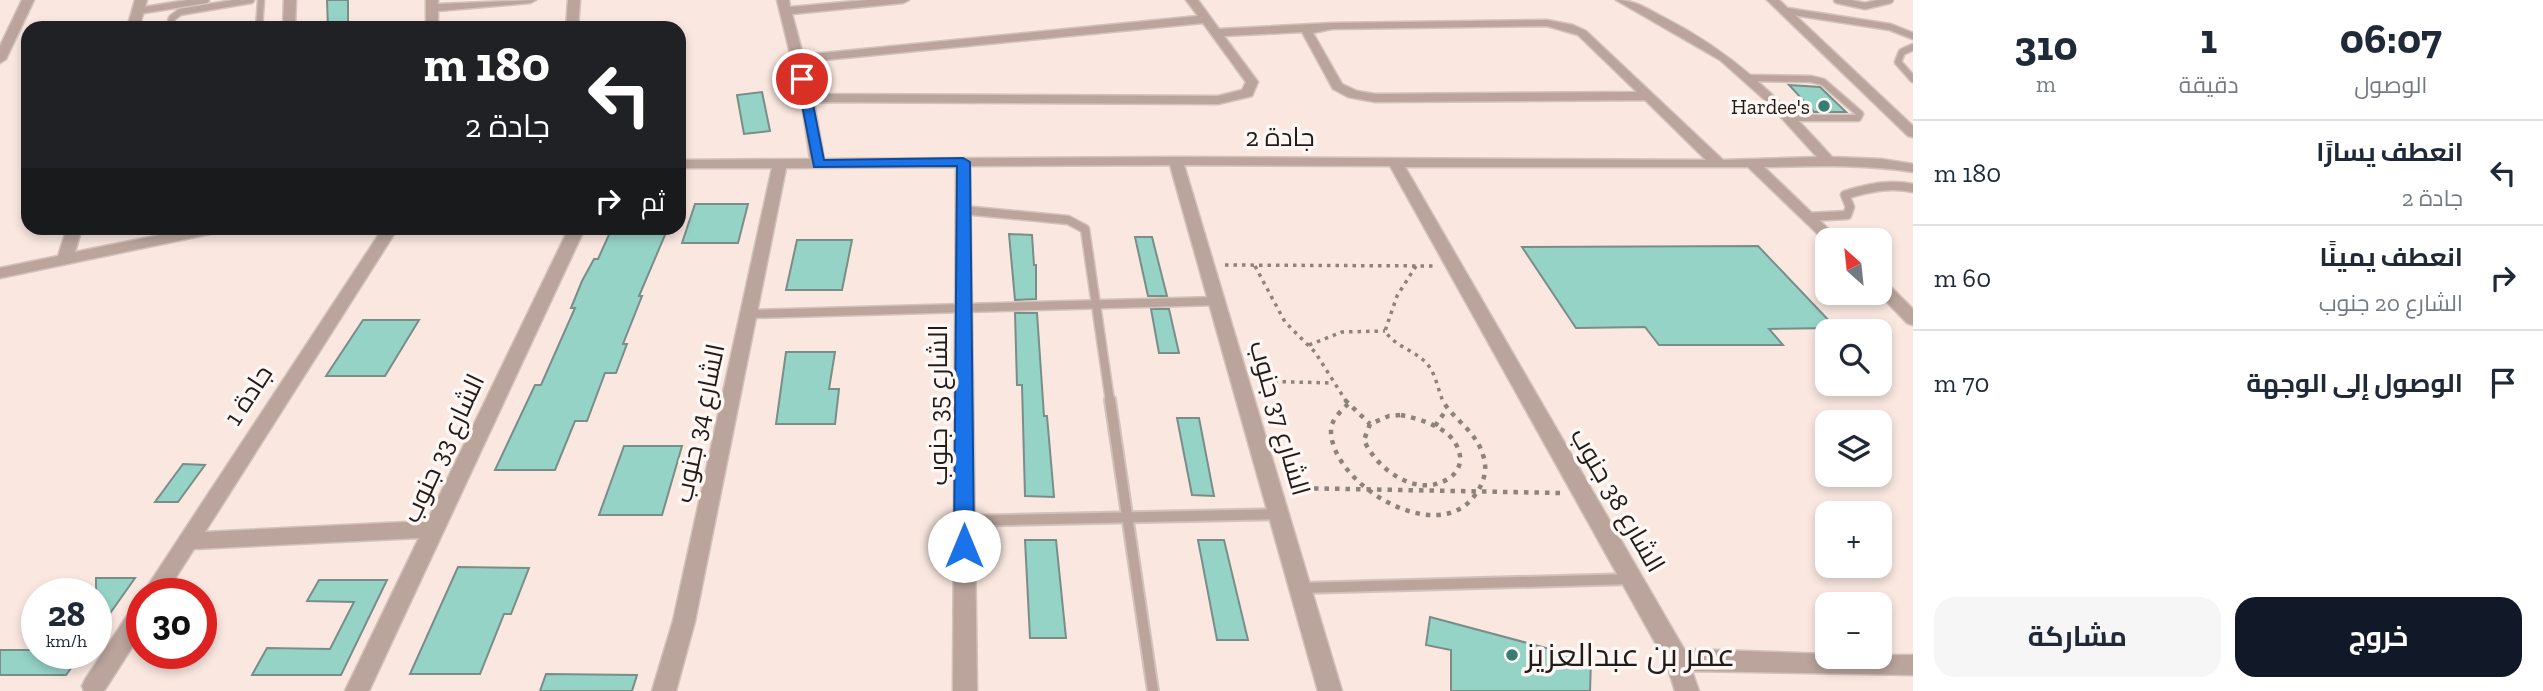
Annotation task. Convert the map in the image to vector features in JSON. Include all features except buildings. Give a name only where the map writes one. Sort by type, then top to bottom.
[{"type":"street","points":[[0,59],[28,0]]},
{"type":"street","points":[[289,21],[290,0]]},
{"type":"street","points":[[432,4],[530,0]]},
{"type":"street","points":[[572,21],[574,0]]},
{"type":"street","points":[[818,164],[807,98],[785,5],[904,0]]},
{"type":"street","points":[[807,98],[1219,100],[1247,93],[1252,82],[1192,0]]},
{"type":"street","points":[[1622,0],[1708,47],[1749,78],[1790,118],[1828,161]]},
{"type":"street","points":[[1773,0],[1913,133]]},
{"type":"street","points":[[798,59],[1207,19]]},
{"type":"street","points":[[1218,33],[1311,28],[1547,23],[1569,27],[1582,33],[1719,164]]},
{"type":"street","points":[[1311,28],[1307,33],[1337,86],[1353,94],[1375,98],[1646,96]]},
{"type":"street","name":"جادة 2","points":[[1881,163],[1913,155]]},
{"type":"street","name":"جادة 2","points":[[686,164],[1175,161],[1753,164],[1828,161],[1881,163],[1913,168]]},
{"type":"street","name":"الشارع 37 جنوب","points":[[1175,161],[1330,691]]},
{"type":"street","name":"الشارع 35 جنوب","points":[[963,162],[965,691]]},
{"type":"street","name":"الشارع 38 جنوب","points":[[1395,162],[1677,659]]},
{"type":"street","name":"الشارع 34 جنوب","points":[[664,691],[684,621],[780,164]]},
{"type":"street","points":[[1753,164],[1819,228]]},
{"type":"street","points":[[65,260],[72,235]]},
{"type":"street","points":[[0,273],[182,235]]},
{"type":"street","name":"جادة 1","points":[[163,578],[385,235]]},
{"type":"street","name":"الشارع 33 جنوب","points":[[357,691],[574,235]]},
{"type":"street","points":[[1892,298],[1913,319]]},
{"type":"street","points":[[187,541],[434,529]]},
{"type":"street","points":[[94,686],[126,637]]},
{"type":"street","points":[[1686,691],[1677,659],[1730,663],[1913,665]]},
{"type":"lane","points":[[139,5],[206,0]]},
{"type":"lane","points":[[171,21],[180,12],[251,0]]},
{"type":"lane","points":[[260,21],[261,0]]},
{"type":"lane","points":[[1837,0],[1864,6],[1890,0]]},
{"type":"lane","points":[[1787,11],[1890,27],[1913,36]]},
{"type":"lane","points":[[1913,47],[1902,52],[1898,62],[1913,79]]},
{"type":"lane","points":[[1749,78],[1811,79],[1823,82],[1860,114],[1858,118],[1790,118]]},
{"type":"lane","points":[[1808,217],[1847,215],[1850,207],[1845,195],[1873,186],[1900,185],[1913,188]]},
{"type":"lane","points":[[963,211],[1068,220],[1085,229],[1153,691]]},
{"type":"lane","points":[[749,314],[1217,301]]},
{"type":"lane","points":[[964,522],[1279,514]]},
{"type":"lane","points":[[1300,588],[1633,579]]},
{"type":"path","points":[[1206,265],[1454,266]]},
{"type":"path","points":[[1255,265],[1278,311],[1309,345],[1348,404],[1370,424]]},
{"type":"path","points":[[1385,331],[1397,296],[1416,266]]},
{"type":"path","points":[[1309,345],[1342,332],[1385,331]]},
{"type":"path","points":[[1348,404],[1334,419],[1332,440],[1344,463],[1371,490],[1400,510],[1427,517],[1452,514],[1462,510],[1477,492],[1486,475],[1481,448],[1473,434],[1447,409],[1427,364],[1397,346],[1385,331]]},
{"type":"path","points":[[1240,381],[1332,383]]},
{"type":"path","points":[[1435,426],[1447,409]]},
{"type":"path","points":[[1401,415],[1435,426],[1452,440],[1459,450],[1458,470],[1450,477],[1425,483],[1398,477],[1378,465],[1366,450],[1364,440],[1370,424],[1389,416],[1401,415]]},
{"type":"path","points":[[1271,487],[1585,494]]},
{"type":"place","name":"Hardee's","points":[[1824,106]]},
{"type":"place","name":"عمر بن عبدالعزيز","points":[[1512,655]]},
{"type":"route","points":[[802,79],[818,164],[963,162],[964,546]]}]
